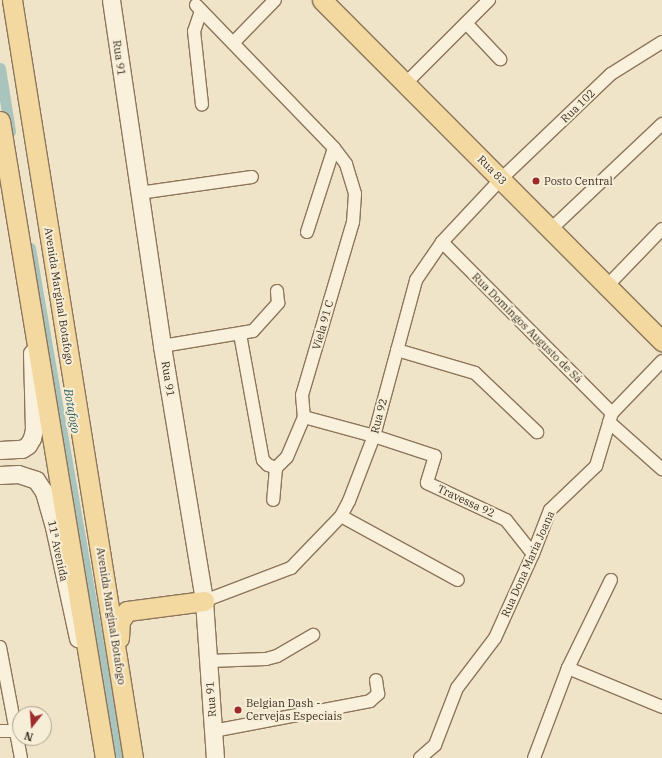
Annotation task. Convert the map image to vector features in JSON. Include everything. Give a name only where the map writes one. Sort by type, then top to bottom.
[{"type":"main road","name":"Avenida Marginal Botafogo","points":[[12,0],[134,758]]},
{"type":"main road","name":"Rua 83","points":[[322,0],[608,285],[662,341]]},
{"type":"main road","points":[[0,121],[104,758]]},
{"type":"main road","points":[[128,724],[130,704],[119,640],[120,621],[122,616],[127,611],[139,608],[204,601]]},
{"type":"street","name":"Rua 91","points":[[111,0],[162,346],[204,601],[215,758]]},
{"type":"street","points":[[233,43],[275,0]]},
{"type":"street","points":[[405,84],[489,0]]},
{"type":"street","name":"Viela 91 C","points":[[202,105],[194,31],[199,8],[334,148],[346,164],[355,194],[353,222],[302,395],[304,417],[287,457],[276,468]]},
{"type":"street","points":[[466,23],[500,59]]},
{"type":"street","name":"Rua 102","points":[[501,180],[611,74],[662,42]]},
{"type":"street","points":[[551,229],[662,124]]},
{"type":"street","points":[[307,232],[334,148]]},
{"type":"street","points":[[139,193],[252,177]]},
{"type":"street","name":"Rua 92","points":[[204,601],[291,568],[341,516],[349,501],[374,436],[416,280],[442,242],[501,180]]},
{"type":"street","points":[[608,285],[662,229]]},
{"type":"street","name":"Rua Domingos Augusto de Sá","points":[[442,242],[662,469]]},
{"type":"street","points":[[162,346],[253,331],[261,324],[278,303],[277,291]]},
{"type":"street","points":[[0,450],[22,449],[28,445],[32,438],[34,429],[31,315]]},
{"type":"street","points":[[240,334],[263,460],[268,465],[276,468],[273,500]]},
{"type":"street","points":[[397,350],[474,373],[537,432]]},
{"type":"street","name":"Rua Dona Maria Joana","points":[[420,758],[435,745],[457,688],[495,638],[533,554],[550,510],[596,466],[610,417],[662,361]]},
{"type":"street","name":"Travessa 92","points":[[304,417],[374,436],[435,456],[427,483],[506,520],[533,554]]},
{"type":"street","name":"11ª Avenida","points":[[0,475],[18,474],[36,480],[44,492],[54,527],[76,635],[88,659]]},
{"type":"street","points":[[341,516],[458,580]]},
{"type":"street","points":[[534,758],[568,668],[611,580]]},
{"type":"street","points":[[208,661],[266,659],[277,656],[312,635]]},
{"type":"street","points":[[0,647],[12,706]]},
{"type":"street","points":[[568,668],[662,707]]},
{"type":"street","points":[[213,731],[370,701],[378,694],[376,680]]},
{"type":"street","points":[[0,731],[12,731]]},
{"type":"street","points":[[19,746],[21,758]]},
{"type":"waterway","name":"Botafogo","points":[[0,68],[10,131]]},
{"type":"waterway","name":"Botafogo","points":[[30,248],[118,758]]},
{"type":"place","name":"Posto Central","points":[[536,181]]},
{"type":"place","name":"Belgian Dash - Cervejas Especiais","points":[[238,710]]}]
